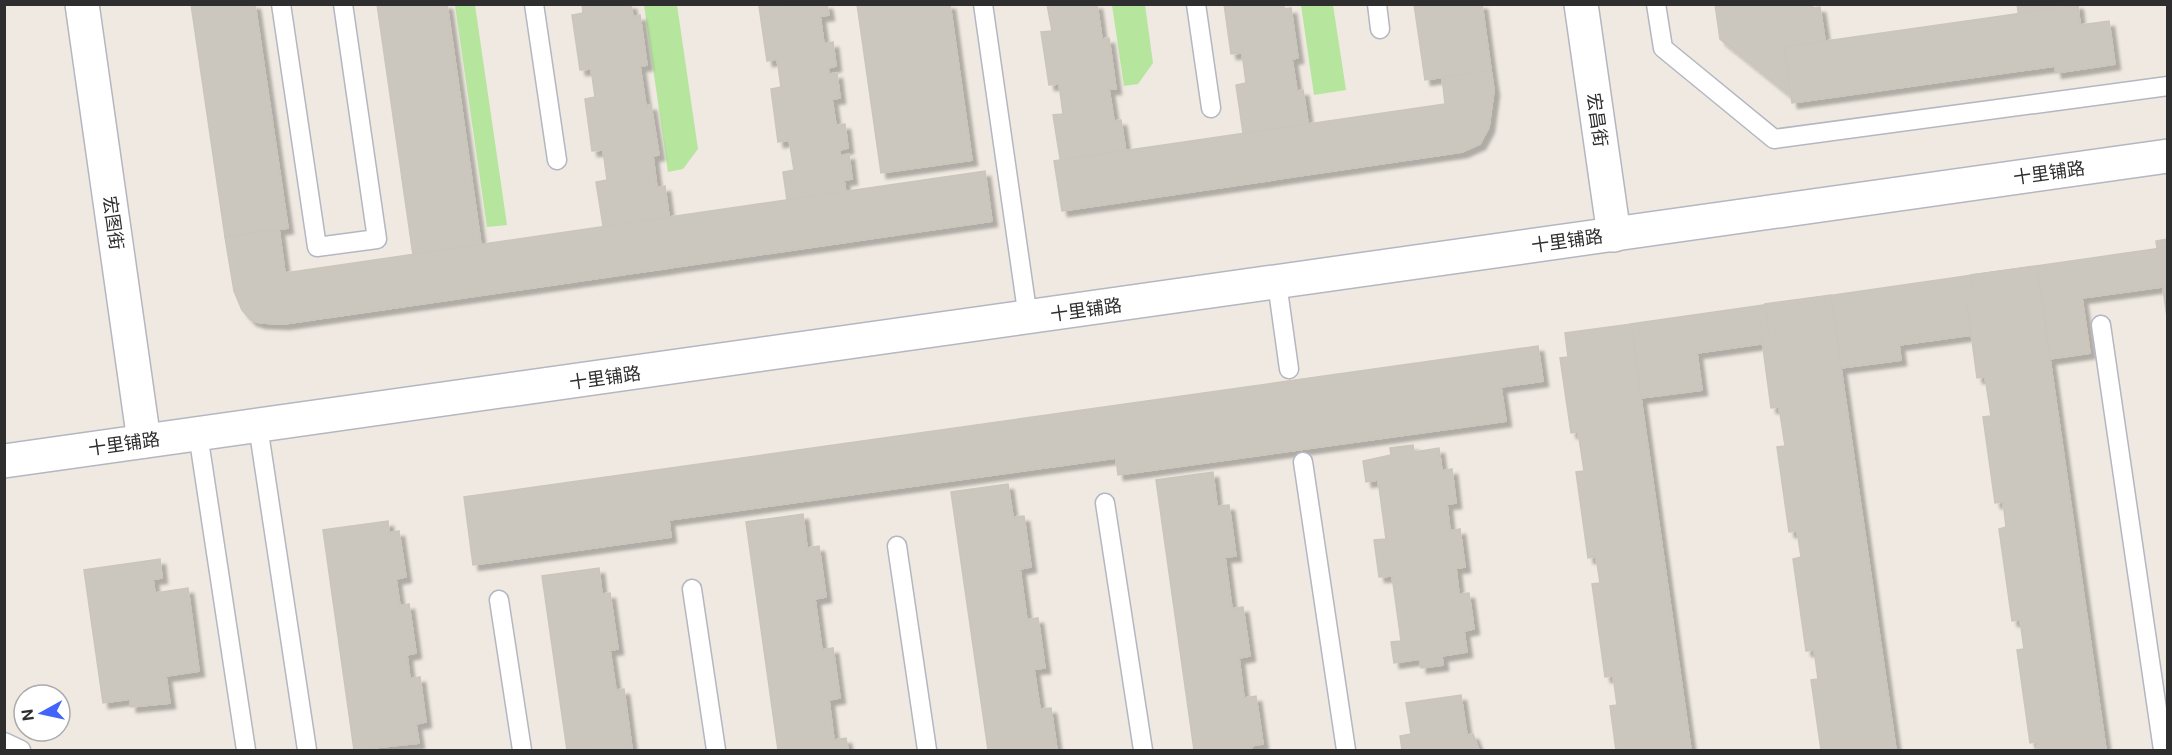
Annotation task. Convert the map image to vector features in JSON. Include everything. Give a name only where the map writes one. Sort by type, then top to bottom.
[{"type":"street","name":"宏图街","points":[[82,4],[144,441]]},
{"type":"street","name":"宏昌街","points":[[1581,4],[1614,235]]},
{"type":"street","name":"十里铺路","points":[[4,461],[2168,156]]},
{"type":"lane","points":[[281,4],[317,247],[377,239],[343,4]]},
{"type":"lane","points":[[534,4],[556,160]]},
{"type":"lane","points":[[983,4],[1028,318]]},
{"type":"lane","points":[[1196,4],[1211,108]]},
{"type":"lane","points":[[1377,4],[1380,29]]},
{"type":"lane","points":[[1656,4],[1663,48],[1774,139],[2168,86]]},
{"type":"lane","points":[[1277,283],[1289,369]]},
{"type":"lane","points":[[2101,325],[2159,657],[2163,750]]},
{"type":"lane","points":[[258,426],[307,750]]},
{"type":"lane","points":[[198,434],[246,750]]},
{"type":"lane","points":[[1303,462],[1346,750]]},
{"type":"lane","points":[[1105,503],[1143,750]]},
{"type":"lane","points":[[897,546],[927,750]]},
{"type":"lane","points":[[692,589],[716,750]]},
{"type":"lane","points":[[500,600],[522,750]]},
{"type":"green space","points":[[455,5],[475,5],[507,225],[487,227]]},
{"type":"green space","points":[[644,5],[677,5],[698,149],[683,169],[668,172]]},
{"type":"green space","points":[[1112,5],[1145,5],[1153,63],[1138,84],[1124,86]]},
{"type":"green space","points":[[1301,5],[1333,5],[1346,90],[1314,95]]},
{"type":"building","points":[[191,4],[255,4],[288,228],[225,237]]},
{"type":"building","points":[[377,4],[447,4],[488,294],[420,304]]},
{"type":"building","points":[[582,4],[631,4],[633,17],[640,15],[647,65],[640,66],[646,106],[651,105],[659,155],[653,156],[657,188],[665,186],[672,239],[665,240],[669,268],[621,275],[615,236],[605,238],[596,182],[607,180],[603,150],[592,151],[585,99],[595,97],[591,69],[580,70],[572,15],[583,13]]},
{"type":"building","points":[[827,4],[829,15],[820,16],[824,44],[833,42],[836,66],[828,68],[829,74],[837,73],[840,98],[832,99],[836,125],[845,124],[848,148],[840,150],[840,156],[849,154],[852,179],[844,180],[853,241],[805,248],[802,227],[791,228],[783,172],[794,170],[789,140],[778,142],[771,89],[781,87],[777,59],[767,61],[759,6]]},
{"type":"building","points":[[857,4],[950,4],[972,160],[881,173]]},
{"type":"building","points":[[1047,4],[1097,4],[1102,39],[1109,38],[1116,89],[1109,89],[1114,121],[1121,120],[1129,172],[1122,173],[1126,201],[1077,208],[1072,170],[1062,171],[1053,115],[1063,114],[1059,84],[1049,85],[1041,32],[1052,31]]},
{"type":"building","points":[[1224,4],[1284,4],[1284,9],[1291,8],[1298,58],[1292,59],[1297,91],[1303,90],[1311,142],[1305,143],[1309,174],[1261,182],[1254,139],[1244,141],[1236,85],[1246,83],[1242,53],[1231,54]]},
{"type":"building","points":[[1414,4],[1482,4],[1491,70],[1425,80]]},
{"type":"building","points":[[1715,4],[1812,4],[1813,8],[1820,7],[1827,53],[1819,54],[1825,93],[1792,97],[1720,39]]},
{"type":"building","points":[[2017,4],[2077,4],[2082,37],[2023,46]]},
{"type":"building","points":[[2078,5],[2080,25],[2109,21],[2115,64],[2056,73],[2055,66],[1792,103],[1784,47]]},
{"type":"building","points":[[1491,70],[1494,90],[1489,127],[1480,144],[1462,152],[1062,211],[1054,161],[1445,104],[1442,77]]},
{"type":"building","points":[[985,171],[992,221],[284,324],[260,323],[251,320],[242,310],[234,291],[225,237],[279,229],[285,273]]},
{"type":"building","points":[[2168,239],[2168,324],[2156,241]]},
{"type":"building","points":[[2168,247],[2168,286],[2082,298],[2090,353],[2050,359],[2043,304],[1968,314],[1971,335],[1899,345],[1901,360],[1841,368],[1837,333],[1697,353],[1702,390],[1641,398],[1631,324]]},
{"type":"building","points":[[2037,266],[2106,750],[2038,750],[2037,742],[2030,743],[2017,650],[2024,649],[2020,620],[2012,621],[1999,529],[2006,527],[2003,502],[1995,503],[1983,417],[1991,416],[1985,377],[1977,378],[1967,303],[1975,302],[1971,275]]},
{"type":"building","points":[[1831,295],[1896,750],[1821,750],[1811,680],[1818,679],[1814,650],[1806,651],[1793,559],[1801,557],[1797,531],[1789,532],[1777,447],[1785,446],[1779,407],[1771,408],[1761,333],[1769,332],[1765,304]]},
{"type":"building","points":[[1631,324],[1691,750],[1616,750],[1610,706],[1617,705],[1613,676],[1605,677],[1592,584],[1600,583],[1596,557],[1588,558],[1576,472],[1584,471],[1578,432],[1571,433],[1560,358],[1568,357],[1565,333]]},
{"type":"building","points":[[1538,346],[1543,381],[1501,387],[1506,421],[1118,475],[1116,458],[669,520],[671,537],[473,565],[464,497]]},
{"type":"building","points":[[1413,445],[1414,452],[1439,448],[1442,471],[1452,469],[1456,503],[1447,504],[1450,531],[1460,529],[1465,567],[1456,568],[1459,594],[1469,593],[1474,629],[1464,631],[1467,652],[1442,656],[1443,665],[1421,668],[1420,659],[1394,663],[1391,642],[1401,641],[1392,576],[1379,577],[1374,540],[1386,539],[1378,480],[1366,482],[1363,461],[1391,455],[1390,448]]},
{"type":"building","points":[[1213,472],[1217,506],[1229,505],[1236,556],[1225,557],[1232,609],[1243,607],[1250,656],[1239,658],[1244,698],[1256,696],[1263,744],[1251,746],[1252,750],[1194,750],[1156,480]]},
{"type":"building","points":[[1008,484],[1013,517],[1024,516],[1031,567],[1020,569],[1027,620],[1038,618],[1045,668],[1034,669],[1040,709],[1051,708],[1057,750],[988,750],[951,492]]},
{"type":"building","points":[[803,514],[807,548],[819,546],[826,597],[815,599],[822,650],[833,648],[840,698],[829,700],[834,740],[846,738],[848,750],[778,750],[746,522]]},
{"type":"building","points":[[388,521],[389,533],[399,531],[406,577],[396,579],[400,606],[409,604],[416,653],[407,655],[410,679],[420,677],[426,722],[416,724],[419,743],[354,750],[323,530]]},
{"type":"building","points":[[160,559],[162,578],[153,579],[155,593],[188,588],[199,671],[166,676],[170,703],[131,707],[130,699],[103,703],[84,570]]},
{"type":"building","points":[[599,568],[602,594],[610,593],[618,649],[610,650],[616,690],[624,689],[632,749],[567,750],[542,576]]},
{"type":"building","points":[[1461,695],[1467,735],[1473,734],[1479,750],[1402,750],[1400,736],[1411,734],[1406,703]]}]
